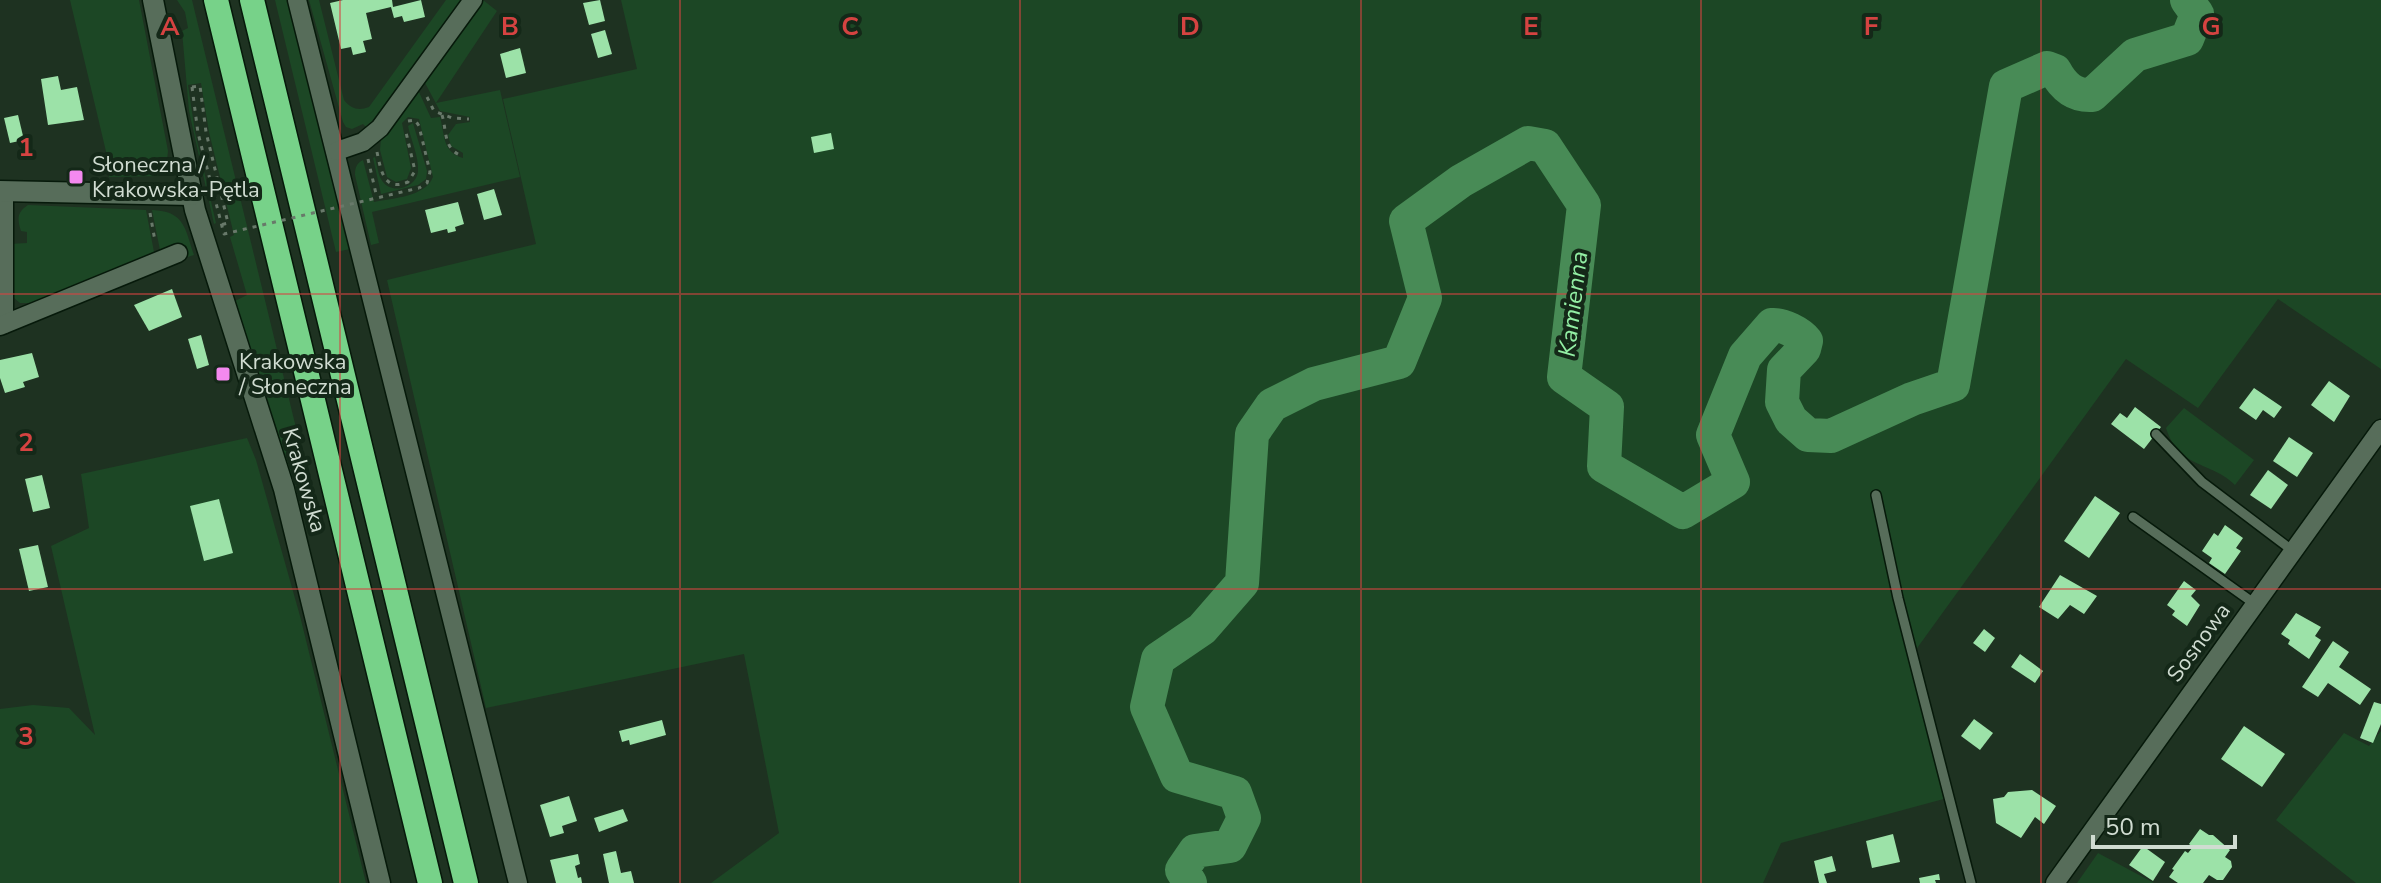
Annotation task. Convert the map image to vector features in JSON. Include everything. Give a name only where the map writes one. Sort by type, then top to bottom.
[{"type":"highway","points":[[216,0],[430,883]]},
{"type":"highway","points":[[252,0],[466,883]]},
{"type":"street","name":"Krakowska","points":[[153,0],[191,195],[284,489],[380,883]]},
{"type":"street","points":[[297,0],[518,883]]},
{"type":"street","points":[[337,151],[370,138],[473,0]]},
{"type":"street","points":[[178,253],[2,325],[2,191],[191,195]]},
{"type":"street","name":"Sosnowa","points":[[2055,883],[2381,429]]},
{"type":"lane","points":[[2156,434],[2202,482],[2293,551]]},
{"type":"lane","points":[[1876,495],[1898,598],[1971,883]]},
{"type":"lane","points":[[2133,517],[2255,604]]},
{"type":"path","points":[[417,78],[434,111],[469,119]]},
{"type":"path","points":[[212,227],[228,223],[206,132],[200,86],[192,87],[198,133],[224,234],[419,188],[430,179],[415,120],[410,120],[405,126],[415,168],[413,177],[406,184],[391,184],[385,179],[376,147],[370,138]]},
{"type":"path","points":[[442,115],[448,146],[462,156]]},
{"type":"path","points":[[368,159],[377,198]]},
{"type":"path","points":[[149,207],[159,261]]},
{"type":"green space","points":[[70,0],[139,0],[168,151],[166,169],[161,176],[109,177],[109,164]]},
{"type":"green space","points":[[177,0],[192,0],[307,473],[289,477],[233,302],[247,295],[230,237],[234,235],[209,132],[201,83],[188,85],[214,224],[189,111],[182,31],[188,28],[185,12]]},
{"type":"green space","points":[[275,0],[292,0],[355,248],[336,252]]},
{"type":"green space","points":[[309,0],[319,0],[344,100],[359,109],[369,107],[446,0],[462,0],[372,123],[367,128],[363,124],[352,129],[343,122]]},
{"type":"green space","points":[[483,0],[497,11],[436,103],[500,90],[520,177],[372,212],[379,243],[371,245],[355,175],[358,164],[363,160],[374,202],[416,193],[433,177],[419,119],[408,117],[402,123],[411,168],[407,179],[396,182],[387,177],[380,150],[381,138],[418,90],[431,118],[440,117],[451,152],[463,158],[463,153],[451,146],[448,135],[456,124],[470,122],[470,117],[440,111],[424,81]]},
{"type":"green space","points":[[621,0],[2381,0],[2381,369],[2278,299],[2198,408],[2126,359],[1915,651],[1951,797],[1781,843],[1763,883],[711,883],[779,833],[744,654],[486,708],[387,280],[536,244],[503,99],[637,69]]},
{"type":"green space","points":[[413,123],[427,171],[426,179],[418,185],[381,194],[375,157],[380,177],[387,186],[404,187],[417,177],[417,160],[408,126]]},
{"type":"green space","points":[[28,205],[146,210],[154,252],[35,303],[20,303],[13,297],[10,244],[27,243],[27,232],[21,231],[19,219],[20,213]]},
{"type":"green space","points":[[152,210],[171,214],[182,223],[194,255],[181,259],[174,244],[160,250]]},
{"type":"green space","points":[[2184,408],[2254,460],[2235,485],[2226,477],[2187,458],[2172,441],[2166,428]]},
{"type":"green space","points":[[247,438],[300,616],[366,883],[0,883],[0,709],[33,705],[69,708],[95,735],[51,546],[89,528],[81,474]]},
{"type":"green space","points":[[2381,731],[2381,883],[2356,883],[2276,820],[2344,733],[2369,746]]},
{"type":"green space","points":[[2098,853],[2154,883],[2077,883]]},
{"type":"building","points":[[392,0],[393,7],[421,0],[425,17],[404,22],[402,16],[394,18],[391,7],[366,13],[372,39],[363,41],[366,52],[353,55],[351,47],[341,49],[330,3]]},
{"type":"building","points":[[600,0],[605,21],[589,25],[583,3]]},
{"type":"building","points":[[605,30],[612,54],[598,58],[591,34]]},
{"type":"building","points":[[520,48],[526,73],[506,78],[500,54]]},
{"type":"building","points":[[58,76],[61,90],[77,87],[84,120],[48,125],[41,79]]},
{"type":"building","points":[[18,115],[24,140],[10,143],[4,118]]},
{"type":"building","points":[[831,133],[834,149],[814,153],[811,137]]},
{"type":"building","points":[[494,189],[502,215],[484,220],[477,194]]},
{"type":"building","points":[[458,202],[464,224],[455,227],[456,231],[448,233],[447,229],[431,233],[425,210]]},
{"type":"building","points":[[172,289],[182,317],[149,331],[134,305]]},
{"type":"building","points":[[201,335],[209,365],[197,369],[188,339]]},
{"type":"building","points":[[32,353],[39,377],[23,382],[25,387],[5,393],[0,378],[0,360]]},
{"type":"building","points":[[2329,381],[2350,396],[2334,422],[2311,405]]},
{"type":"building","points":[[2254,388],[2282,407],[2274,418],[2263,410],[2256,420],[2239,408]]},
{"type":"building","points":[[2135,407],[2161,427],[2144,449],[2111,424],[2120,413],[2127,418]]},
{"type":"building","points":[[2289,437],[2313,453],[2297,477],[2273,461]]},
{"type":"building","points":[[2268,470],[2288,485],[2271,509],[2250,495]]},
{"type":"building","points":[[42,475],[50,508],[33,512],[25,479]]},
{"type":"building","points":[[2095,496],[2120,513],[2089,558],[2064,541]]},
{"type":"building","points":[[219,499],[233,553],[204,561],[190,506]]},
{"type":"building","points":[[2225,525],[2243,538],[2236,548],[2241,551],[2225,574],[2209,563],[2212,558],[2202,551],[2214,533],[2218,536]]},
{"type":"building","points":[[38,545],[48,587],[29,591],[19,549]]},
{"type":"building","points":[[2060,575],[2097,596],[2084,614],[2070,605],[2058,619],[2039,607]]},
{"type":"building","points":[[2184,581],[2196,590],[2191,596],[2200,605],[2187,626],[2172,615],[2175,611],[2167,605]]},
{"type":"building","points":[[2296,613],[2321,627],[2315,636],[2321,640],[2309,659],[2288,644],[2290,640],[2281,634]]},
{"type":"building","points":[[1984,629],[1995,638],[1985,652],[1973,643]]},
{"type":"building","points":[[2333,641],[2349,652],[2339,667],[2371,689],[2360,705],[2328,683],[2318,697],[2302,687]]},
{"type":"building","points":[[2020,654],[2043,671],[2035,683],[2011,667]]},
{"type":"building","points":[[2374,702],[2381,704],[2381,724],[2373,743],[2360,738]]},
{"type":"building","points":[[1974,719],[1993,733],[1980,750],[1961,736]]},
{"type":"building","points":[[662,720],[666,735],[630,745],[629,740],[622,742],[619,731]]},
{"type":"building","points":[[2244,726],[2285,754],[2262,787],[2221,759]]},
{"type":"building","points":[[2032,790],[2056,806],[2044,824],[2035,817],[2021,838],[1996,823],[1993,799],[2004,797],[2008,792]]},
{"type":"building","points":[[569,796],[577,821],[562,826],[564,833],[550,837],[540,805]]},
{"type":"building","points":[[623,809],[628,821],[599,832],[594,818]]},
{"type":"building","points":[[2200,829],[2213,835],[2230,850],[2225,857],[2231,861],[2232,867],[2223,880],[2209,875],[2203,883],[2178,883],[2169,877],[2172,869],[2185,851],[2188,853],[2193,847],[2189,844]]},
{"type":"building","points":[[1893,834],[1900,862],[1872,868],[1866,841]]},
{"type":"building","points":[[2143,846],[2165,862],[2153,881],[2129,865]]},
{"type":"building","points":[[616,851],[621,873],[631,871],[634,883],[609,883],[603,854]]},
{"type":"building","points":[[578,854],[580,864],[575,866],[582,883],[556,883],[550,860]]},
{"type":"building","points":[[1832,856],[1836,871],[1824,874],[1827,883],[1819,883],[1814,861]]},
{"type":"building","points":[[1939,874],[1940,880],[1935,880],[1936,883],[1920,883],[1919,878]]},
{"type":"waterway","name":"Kamienna","points":[[1190,883],[1182,870],[1195,851],[1230,846],[1244,818],[1235,793],[1177,776],[1147,707],[1158,659],[1202,629],[1242,583],[1252,434],[1272,405],[1314,384],[1399,362],[1425,298],[1406,221],[1461,181],[1528,143],[1545,146],[1584,205],[1564,377],[1607,407],[1604,466],[1683,512],[1733,482],[1713,435],[1745,356],[1772,325],[1790,330],[1806,341],[1804,349],[1784,370],[1782,402],[1791,420],[1808,435],[1831,436],[1912,399],[1953,385],[2006,86],[2047,68],[2055,71],[2070,89],[2092,95],[2135,55],[2187,39],[2197,14],[2187,0]]},
{"type":"place","name":"Słoneczna / Krakowska-Pętla","points":[[76,177]]},
{"type":"place","name":"Krakowska / Słoneczna","points":[[223,374]]}]
